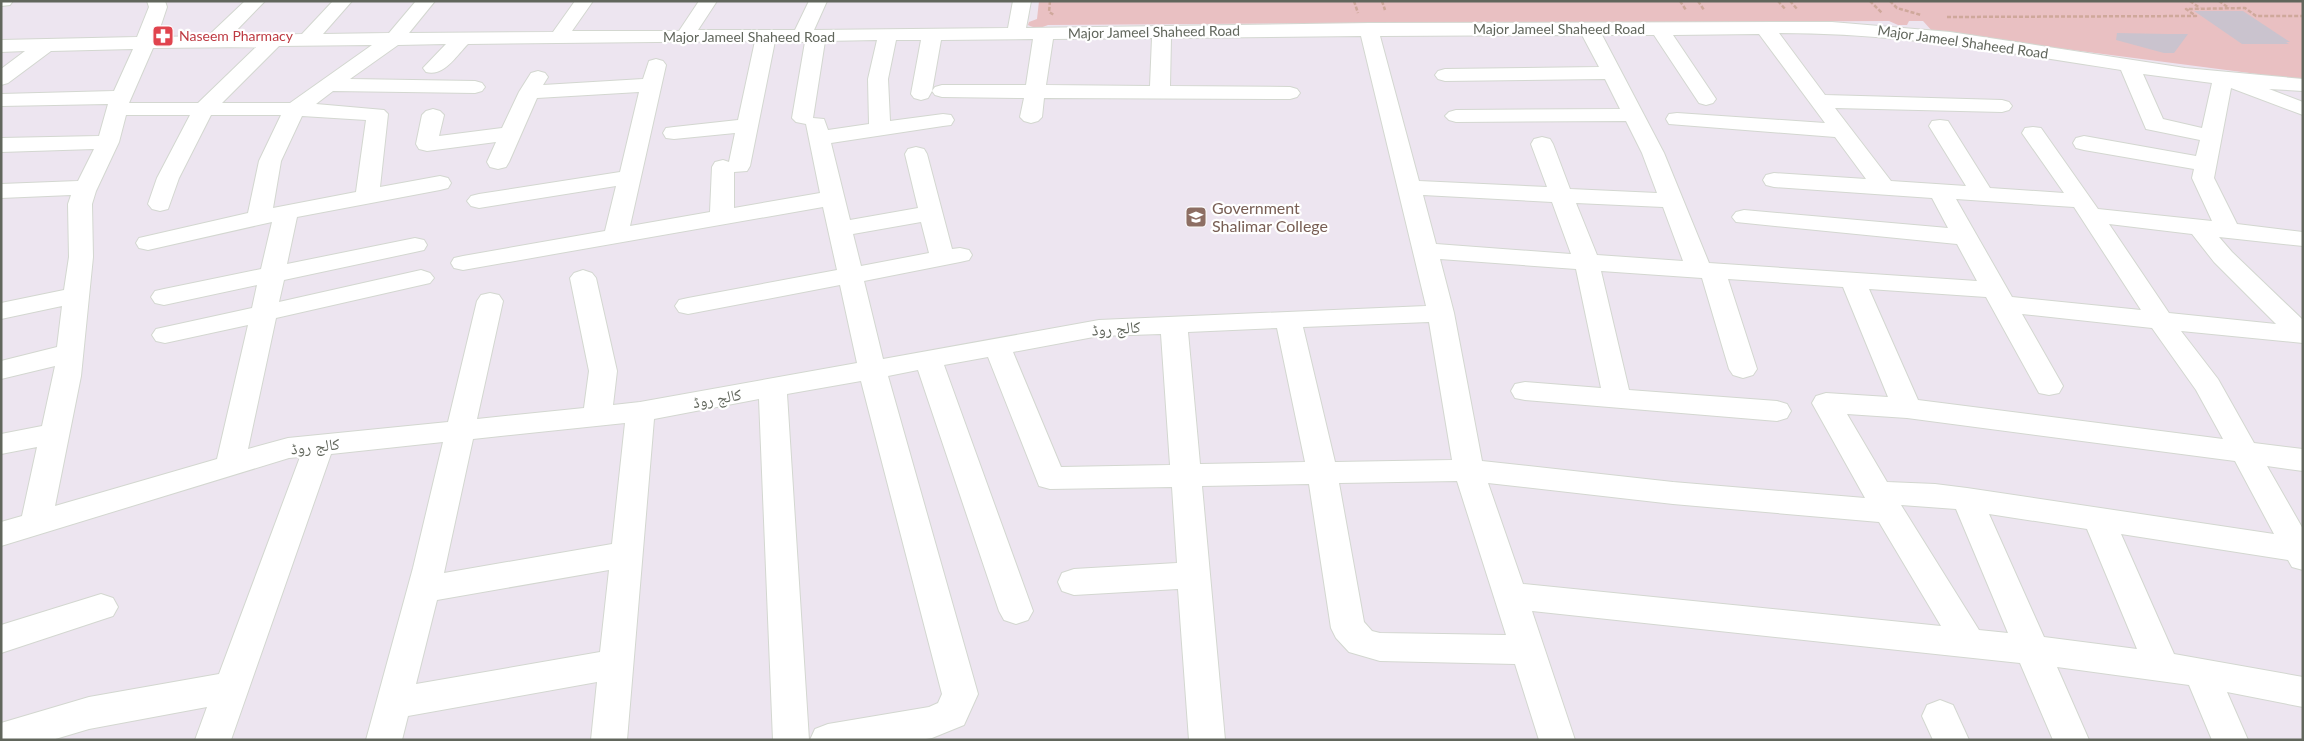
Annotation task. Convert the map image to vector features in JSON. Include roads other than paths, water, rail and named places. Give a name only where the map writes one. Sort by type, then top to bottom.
[{"type":"street","points":[[36,524],[70,353],[81,257],[80,204],[86,187],[108,142],[119,103],[146,43],[158,7],[156,1]]},
{"type":"street","points":[[213,42],[256,1]]},
{"type":"street","points":[[307,40],[343,1]]},
{"type":"street","points":[[259,218],[270,162],[295,109],[395,38],[426,1]]},
{"type":"street","points":[[558,38],[584,1]]},
{"type":"street","points":[[684,37],[708,1]]},
{"type":"street","points":[[818,1],[808,36],[812,127],[833,198],[872,369],[960,694],[952,714],[932,722],[828,740]]},
{"type":"street","points":[[1016,33],[1022,1]]},
{"type":"street","points":[[1765,28],[1884,188]]},
{"type":"street","name":"Major Jameel Shaheed Road","points":[[1,46],[395,38],[766,37],[1369,29],[1827,28],[1918,34],[2130,66],[2223,78],[2303,85]]},
{"type":"street","points":[[1369,29],[1441,313],[1469,470],[1557,740]]},
{"type":"street","points":[[1589,29],[1653,153],[1672,201],[1706,271],[1743,369]]},
{"type":"street","points":[[1660,29],[1706,99]]},
{"type":"street","points":[[1160,92],[1162,32]]},
{"type":"street","points":[[1031,117],[1044,33]]},
{"type":"street","points":[[921,94],[932,34]]},
{"type":"street","points":[[880,128],[878,79],[888,35]]},
{"type":"street","points":[[722,218],[731,167],[748,125],[766,37]]},
{"type":"street","points":[[433,68],[463,38]]},
{"type":"street","points":[[160,204],[168,178],[204,109],[274,40]]},
{"type":"street","points":[[1,79],[46,45]]},
{"type":"street","points":[[2130,66],[2154,124],[2212,136]]},
{"type":"street","points":[[1445,75],[1611,74]]},
{"type":"street","points":[[498,162],[534,85],[654,75],[616,236]]},
{"type":"street","points":[[2227,229],[2203,178],[2223,78],[2303,109]]},
{"type":"street","points":[[328,86],[476,87]]},
{"type":"street","points":[[942,92],[1290,93]]},
{"type":"street","points":[[1,100],[119,103],[204,109],[295,109],[377,114],[367,197]]},
{"type":"street","points":[[1818,101],[2002,106]]},
{"type":"street","points":[[433,114],[427,144],[510,134]]},
{"type":"street","points":[[1456,116],[1632,115]]},
{"type":"street","points":[[1677,119],[1841,131]]},
{"type":"street","points":[[812,127],[880,128],[943,120]]},
{"type":"street","points":[[674,133],[748,125]]},
{"type":"street","points":[[1940,126],[1983,195]]},
{"type":"street","points":[[2033,133],[2208,386],[2301,552]]},
{"type":"street","points":[[1,145],[108,142]]},
{"type":"street","points":[[2084,143],[2205,164]]},
{"type":"street","points":[[1542,144],[1587,262],[1617,398]]},
{"type":"street","points":[[688,306],[951,257],[930,213],[916,154]]},
{"type":"street","points":[[479,202],[630,177]]},
{"type":"street","points":[[1774,180],[1983,195],[2086,208],[2301,240]]},
{"type":"street","points":[[148,243],[286,212],[440,183]]},
{"type":"street","points":[[1,191],[86,187]]},
{"type":"street","points":[[1409,187],[1672,201]]},
{"type":"street","points":[[1940,192],[2049,386]]},
{"type":"street","points":[[463,263],[833,198]]},
{"type":"street","points":[[230,465],[286,212]]},
{"type":"street","points":[[840,229],[930,213]]},
{"type":"street","points":[[1744,217],[1965,237]]},
{"type":"street","points":[[2198,226],[2223,257],[2302,335]]},
{"type":"street","points":[[164,297],[273,276],[415,245]]},
{"type":"street","points":[[1426,251],[1853,281],[1999,297],[2161,320],[2302,335]]},
{"type":"street","points":[[165,335],[421,278]]},
{"type":"street","points":[[582,278],[603,371],[597,416]]},
{"type":"street","points":[[1853,281],[1907,408]]},
{"type":"street","points":[[1,311],[77,295]]},
{"type":"street","points":[[384,740],[424,590],[490,301]]},
{"type":"street","name":"کالج روڈ","points":[[1,534],[288,448],[640,412],[1099,328],[1441,313]]},
{"type":"street","points":[[1288,320],[1322,472],[1348,628],[1361,642],[1380,647],[1528,650]]},
{"type":"street","points":[[1174,325],[1207,740]]},
{"type":"street","points":[[997,346],[1050,478],[1469,470],[1673,493],[1883,502],[1935,494],[2301,552]]},
{"type":"street","points":[[1,370],[70,353]]},
{"type":"street","points":[[928,359],[1016,611]]},
{"type":"street","points":[[773,388],[791,740]]},
{"type":"street","points":[[1526,391],[1777,411]]},
{"type":"street","points":[[1970,645],[1883,502],[1826,403],[1907,408],[2245,454],[2303,460]]},
{"type":"street","points":[[610,740],[640,412]]},
{"type":"street","points":[[1,444],[55,434]]},
{"type":"street","points":[[213,740],[319,445]]},
{"type":"street","points":[[1967,499],[2034,650],[2071,740]]},
{"type":"street","points":[[2098,519],[2162,666]]},
{"type":"street","points":[[424,590],[627,554]]},
{"type":"street","points":[[1074,582],[1194,575]]},
{"type":"street","points":[[1509,596],[1970,645],[2034,650],[2201,672],[2303,692]]},
{"type":"street","points":[[1,639],[101,607]]},
{"type":"street","points":[[394,703],[616,664]]},
{"type":"street","points":[[2201,672],[2230,740]]},
{"type":"street","points":[[1,739],[89,713],[232,687]]},
{"type":"place","name":"Naseem Pharmacy","points":[[163,36]]},
{"type":"place","name":"Government Shalimar College","points":[[1196,217]]}]
